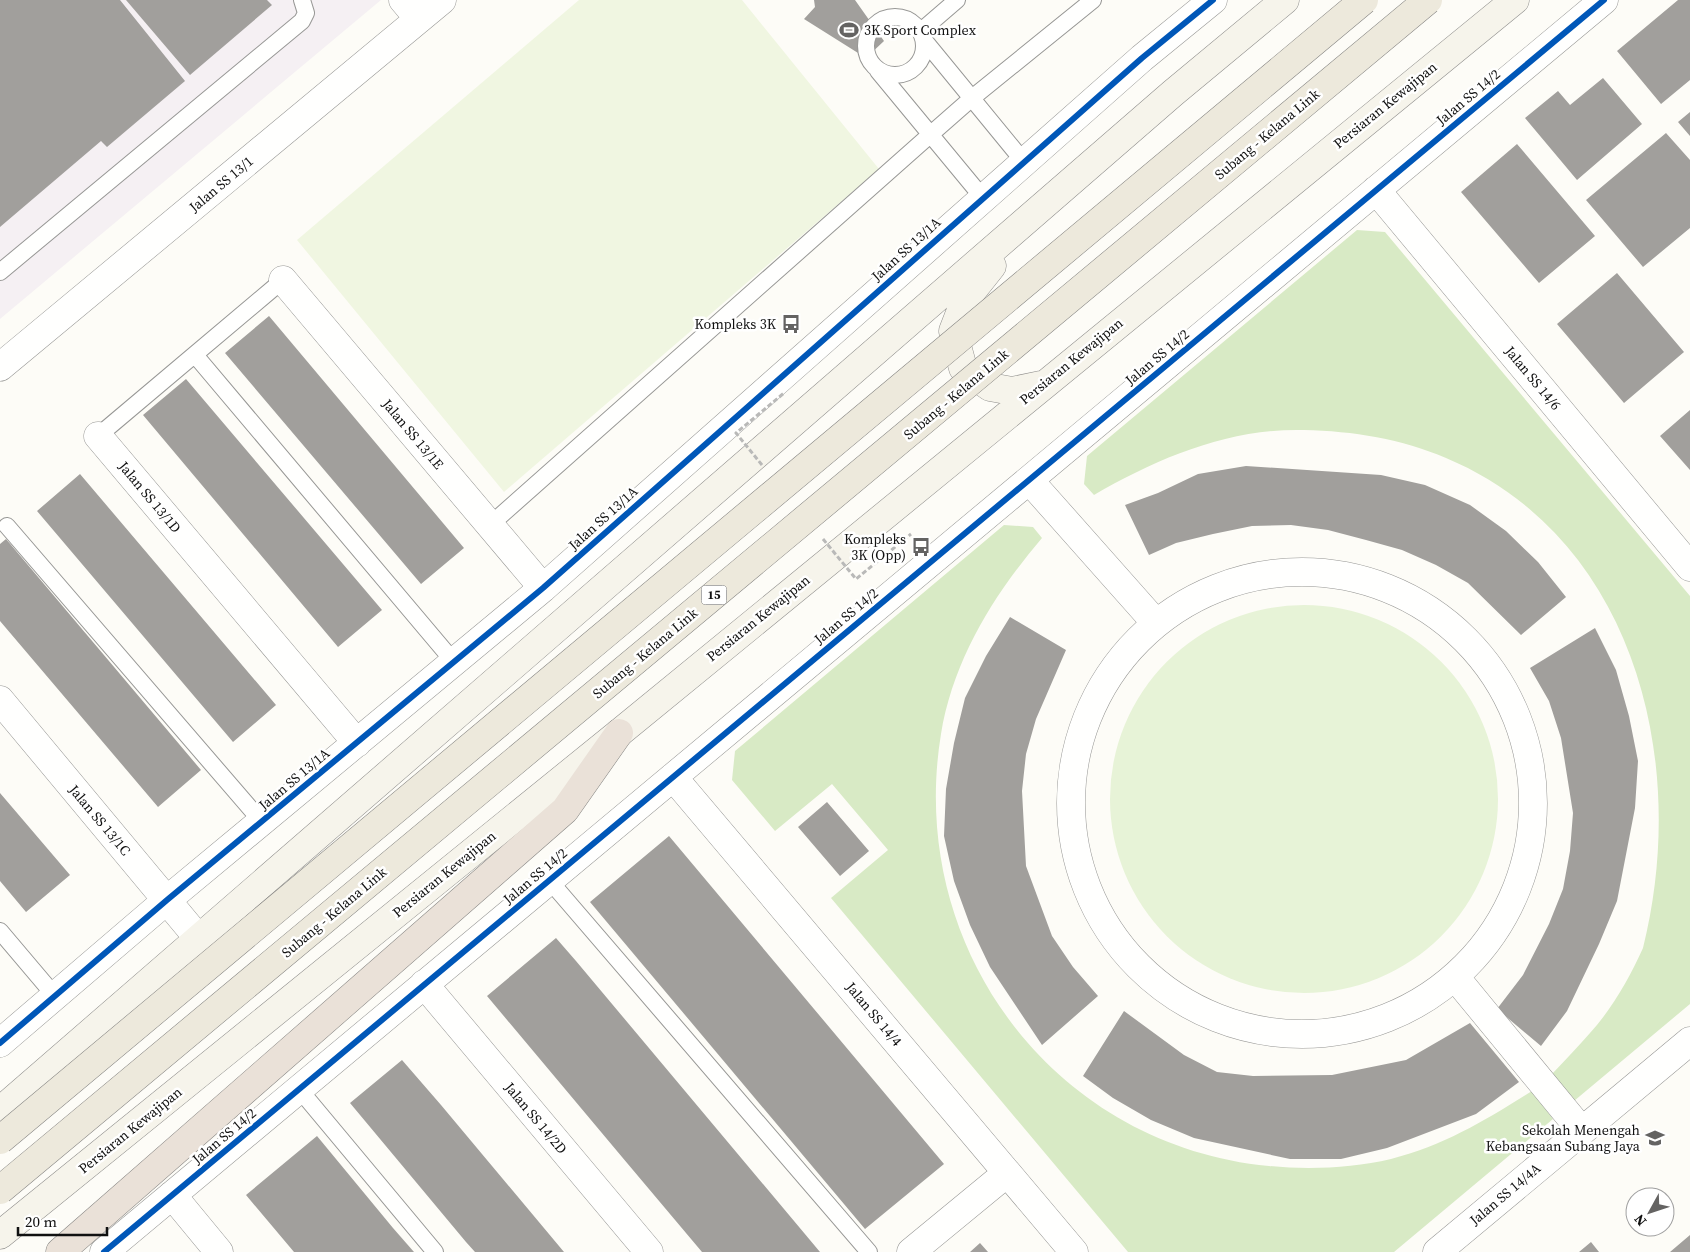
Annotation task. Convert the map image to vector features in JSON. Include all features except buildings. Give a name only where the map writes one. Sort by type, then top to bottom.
[{"type":"highway","points":[[60,1252],[565,810],[619,733]]},
{"type":"main road","points":[[0,1111],[1173,92],[1285,0]]},
{"type":"main road","points":[[0,1140],[1364,0]]},
{"type":"main road","name":"Subang - Kelana Link","points":[[0,1190],[1428,0]]},
{"type":"main road","name":"Persiaran Kewajipan","points":[[0,1235],[619,733],[1043,384],[1515,0]]},
{"type":"main road","points":[[1043,384],[1012,391],[990,387],[964,368],[954,331],[965,300],[984,275],[1053,196]]},
{"type":"street","name":"Jalan SS 13/1","points":[[0,367],[411,10],[442,0]]},
{"type":"street","name":"Jalan SS 13/1A","points":[[0,1043],[167,900],[543,588],[1142,58],[1213,0]]},
{"type":"street","name":"Jalan SS 14/2","points":[[104,1252],[1604,0]]},
{"type":"street","name":"Jalan SS 14/6","points":[[1376,190],[1690,567]]},
{"type":"street","name":"Jalan SS 13/1E","points":[[283,280],[543,588]]},
{"type":"street","name":"Jalan SS 13/1D","points":[[98,436],[357,743]]},
{"type":"street","points":[[1029,480],[1155,622]]},
{"type":"street","points":[[1322,571],[1381,585],[1434,612],[1478,652],[1512,702],[1531,759],[1534,819],[1523,878],[1497,931],[1456,978],[1402,1014],[1338,1033],[1271,1033],[1207,1014],[1150,977],[1106,926],[1079,865],[1070,798],[1081,731],[1110,671],[1155,622],[1206,591],[1263,574],[1322,571]]},
{"type":"street","name":"Jalan SS 13/1C","points":[[0,700],[199,939]]},
{"type":"street","name":"Jalan SS 14/4","points":[[673,776],[1074,1252]]},
{"type":"street","points":[[1456,978],[1581,1130]]},
{"type":"street","name":"Jalan SS 14/2D","points":[[424,984],[649,1252]]},
{"type":"street","name":"Jalan SS 14/4A","points":[[1437,1252],[1690,1041]]},
{"type":"street","points":[[911,1252],[1007,1173]]},
{"type":"street","points":[[172,1195],[219,1252]]},
{"type":"lane","points":[[0,272],[302,21],[306,13],[302,0]]},
{"type":"lane","points":[[922,35],[957,0]]},
{"type":"lane","points":[[490,525],[972,98],[1093,0]]},
{"type":"lane","points":[[984,198],[869,60],[866,50],[868,35],[876,23],[886,18],[896,17],[914,24],[1024,162]]},
{"type":"lane","points":[[876,68],[883,73],[893,76],[910,72],[917,66],[925,49],[922,35]]},
{"type":"lane","name":"Jalan SS 13/1D","points":[[98,436],[283,280]]},
{"type":"lane","points":[[195,355],[454,662]]},
{"type":"lane","points":[[7,526],[262,822]]},
{"type":"lane","points":[[549,880],[869,1252]]},
{"type":"lane","points":[[0,932],[55,996]]},
{"type":"lane","points":[[299,1089],[435,1252]]},
{"type":"shaded area","points":[[0,0],[381,0],[0,319]]},
{"type":"green space","points":[[579,0],[742,0],[879,169],[504,492],[297,240]]},
{"type":"green space","points":[[1357,230],[1385,232],[1690,596],[1690,1004],[1574,1101],[1552,1074],[1606,1014],[1643,948],[1656,876],[1658,803],[1651,731],[1633,662],[1603,598],[1563,541],[1510,494],[1446,458],[1395,441],[1359,434],[1304,430],[1249,434],[1221,440],[1169,458],[1143,469],[1094,495],[1084,484],[1087,456]]},
{"type":"green space","points":[[1004,525],[1033,527],[1042,538],[1024,559],[978,629],[955,680],[941,734],[936,813],[947,888],[972,959],[1011,1022],[1061,1076],[1122,1120],[1191,1150],[1269,1166],[1284,1167],[1315,1168],[1376,1162],[1411,1153],[1447,1139],[1481,1122],[1532,1091],[1553,1119],[1394,1252],[1128,1252],[831,898],[888,850],[832,784],[775,831],[732,780],[735,751]]},
{"type":"green space","points":[[1304,605],[1342,609],[1378,620],[1412,638],[1441,662],[1465,691],[1483,725],[1494,761],[1498,799],[1494,837],[1483,873],[1465,907],[1441,936],[1412,960],[1378,978],[1342,989],[1304,993],[1266,989],[1230,978],[1196,960],[1167,936],[1143,907],[1125,873],[1114,837],[1110,799],[1114,761],[1125,725],[1143,691],[1167,662],[1196,638],[1230,620],[1266,609]]},
{"type":"cycle path","points":[[0,1043],[167,900],[543,588],[1142,58],[1213,0]]},
{"type":"cycle path","points":[[104,1252],[1604,0]]},
{"type":"place","name":"3K Sport Complex","points":[[849,30]]},
{"type":"place","name":"Kompleks 3K","points":[[791,324]]},
{"type":"place","name":"Kompleks 3K (Opp)","points":[[921,547]]},
{"type":"place","name":"Sekolah Menengah Kebangsaan Subang Jaya","points":[[1655,1138]]}]
